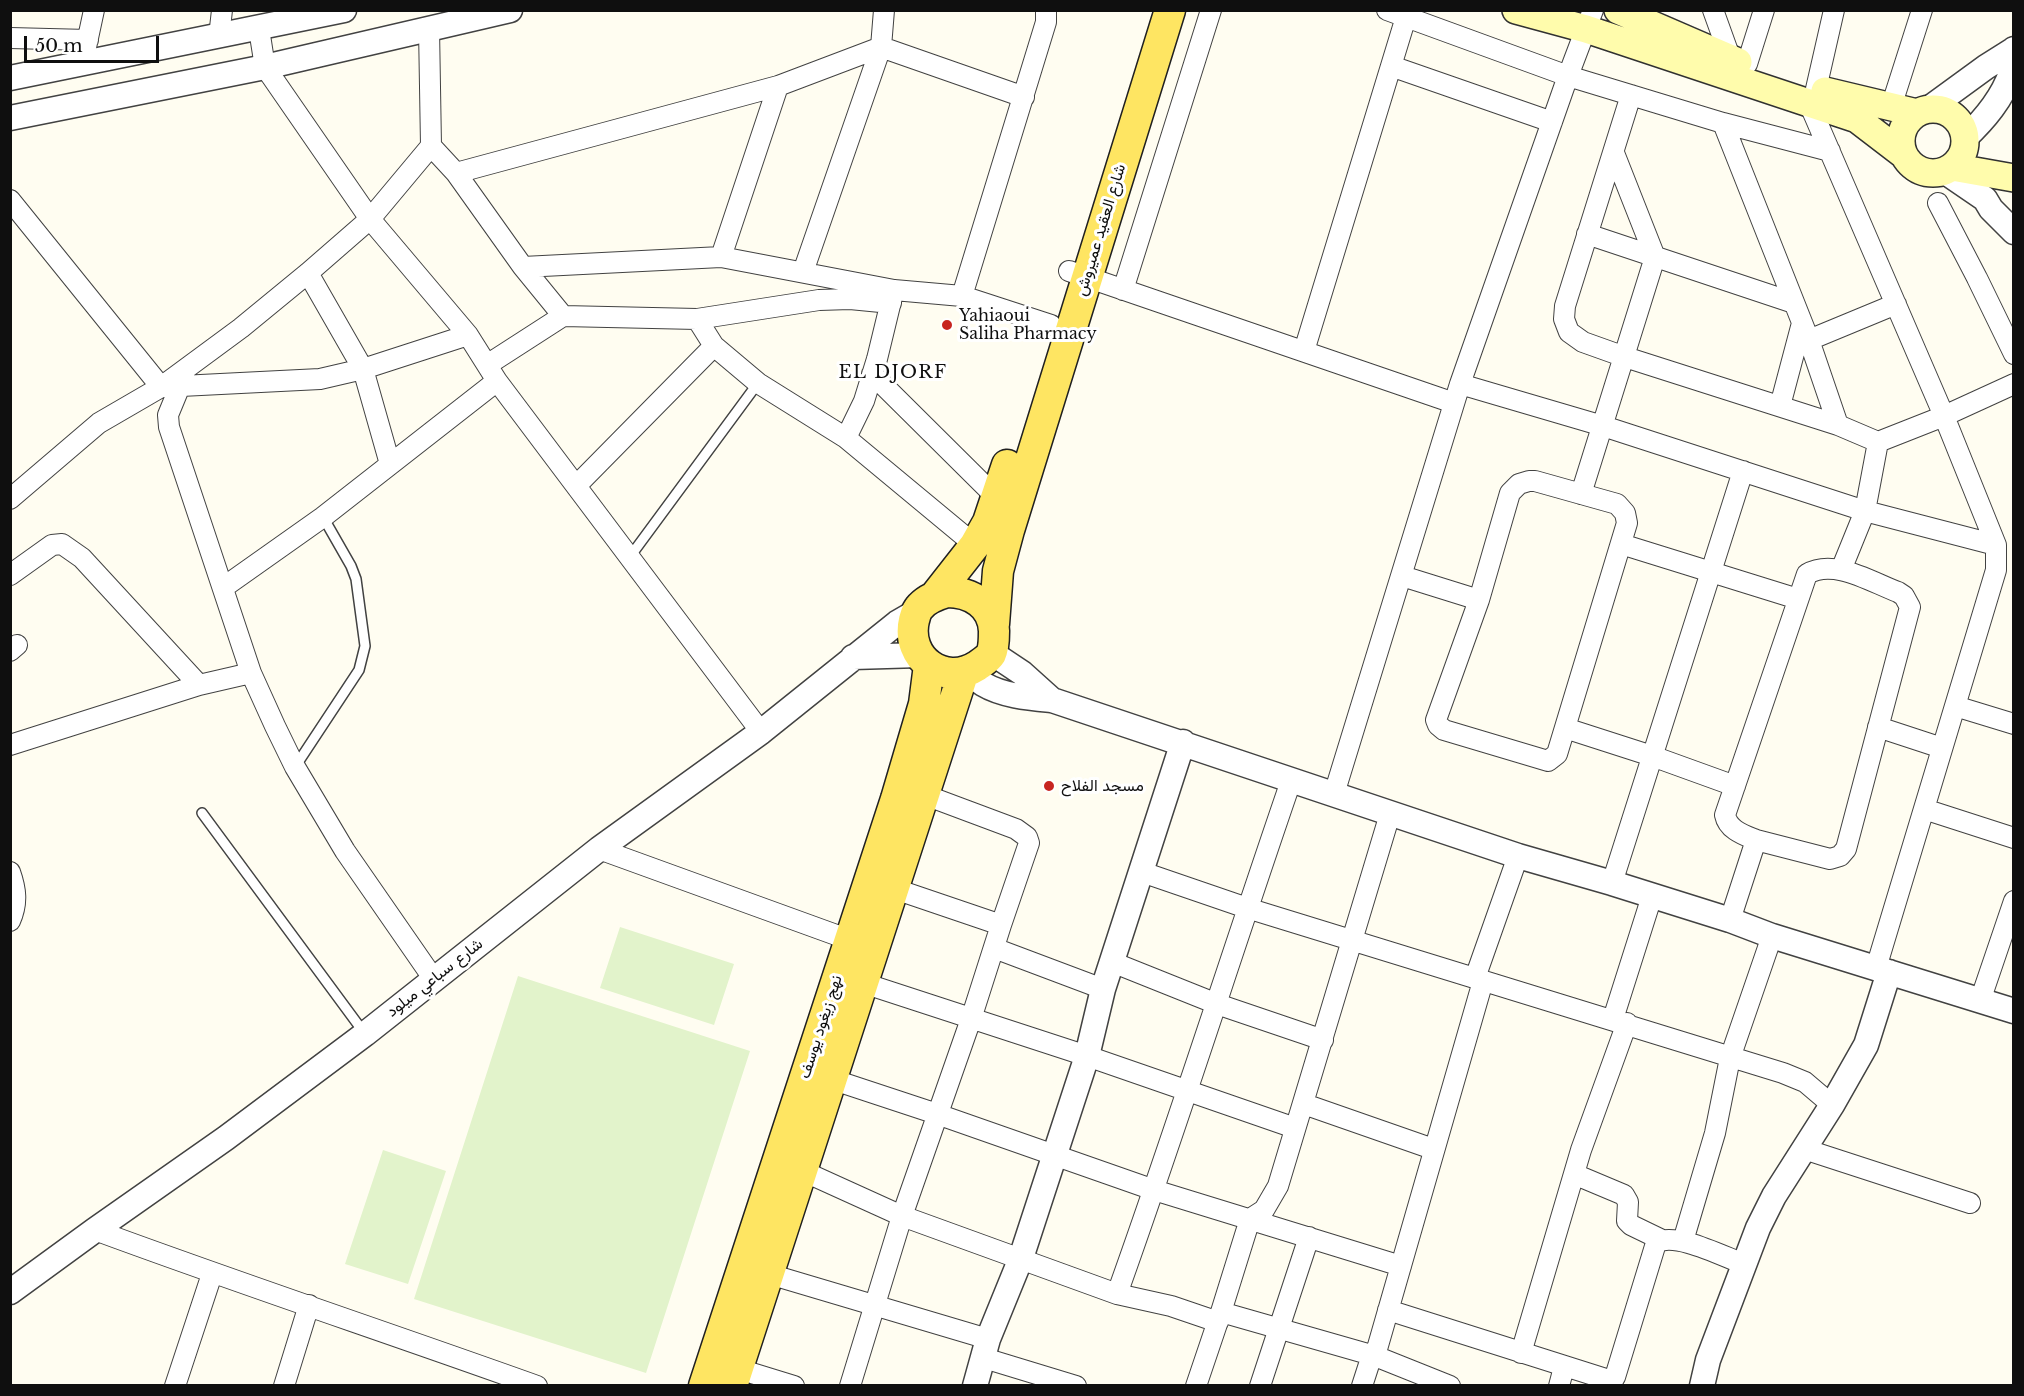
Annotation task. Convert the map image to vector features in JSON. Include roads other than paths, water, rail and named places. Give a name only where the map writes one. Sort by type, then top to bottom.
[{"type":"main road","name":"شارع العقيد عميروش","points":[[994,624],[998,571],[1008,530],[1151,10]]},
{"type":"main road","name":"شارع العقيد عميروش","points":[[926,604],[975,545],[988,522],[1051,325],[1078,274],[1170,10]]},
{"type":"main road","points":[[1516,10],[1590,20],[1812,95],[1922,112],[1938,110],[1948,113],[1962,128],[1965,141],[1961,157],[1948,169]]},
{"type":"main road","points":[[1618,10],[1812,95],[1857,119],[1904,155],[1910,163],[1925,172],[1948,169],[2013,178]]},
{"type":"main road","points":[[1904,155],[1901,146],[1905,125],[1922,112]]},
{"type":"main road","points":[[1965,141],[2013,166]]},
{"type":"main road","points":[[947,592],[959,592],[971,596],[989,612],[994,624],[994,638],[975,666],[947,674],[937,671],[925,660],[913,634],[926,604],[947,592]]},
{"type":"main road","name":"نهج زيغود يوسف","points":[[755,1270],[801,1173],[831,1079],[850,979],[850,940],[924,704],[925,660]]},
{"type":"main road","name":"نهج زيغود يوسف","points":[[721,1375],[850,979],[895,888],[925,795],[975,666]]},
{"type":"street","points":[[83,63],[94,10]]},
{"type":"street","points":[[219,37],[222,10]]},
{"type":"street","points":[[10,78],[344,10]]},
{"type":"street","points":[[10,118],[265,67],[510,10]]},
{"type":"street","points":[[803,272],[881,47],[884,10]]},
{"type":"street","points":[[962,296],[1024,98],[1046,22],[1046,10]]},
{"type":"street","points":[[1123,290],[1211,10]]},
{"type":"street","points":[[1713,10],[1739,62]]},
{"type":"street","points":[[1739,62],[1764,10]]},
{"type":"street","points":[[1702,1386],[1708,1360],[1758,1228],[1770,1204],[1832,1105],[1866,1045],[1882,970],[1924,809],[1996,570],[1996,545],[1944,416],[1830,151],[1812,95],[1834,10]]},
{"type":"street","points":[[1891,107],[1922,10]]},
{"type":"street","points":[[1304,351],[1391,66],[1396,14],[1568,76],[1723,123],[1830,151]]},
{"type":"street","points":[[1334,794],[1457,393],[1568,76],[1590,20]]},
{"type":"street","points":[[10,498],[99,423],[170,386],[370,219],[430,146],[429,28]]},
{"type":"street","points":[[259,29],[265,67],[370,219],[468,335],[492,373],[761,732]]},
{"type":"street","points":[[10,38],[88,39]]},
{"type":"street","points":[[456,172],[778,86],[881,47],[1024,98]]},
{"type":"street","points":[[1922,112],[2013,50]]},
{"type":"street","points":[[1965,141],[1988,116],[1996,103],[2011,72],[2013,50]]},
{"type":"street","points":[[1391,66],[1552,122]]},
{"type":"street","points":[[721,257],[778,86]]},
{"type":"street","points":[[1631,95],[1565,306],[1564,318],[1569,332],[1583,342],[1624,357],[1839,425],[1878,442],[1944,416],[2013,384]]},
{"type":"street","points":[[1723,123],[1839,425]]},
{"type":"street","points":[[430,146],[456,172],[523,267],[563,316]]},
{"type":"street","points":[[1581,494],[1655,257],[1614,153]]},
{"type":"street","points":[[1948,169],[1984,199],[2013,232]]},
{"type":"street","points":[[10,200],[170,386],[169,427],[251,673],[294,767],[345,851],[433,978]]},
{"type":"street","points":[[1938,203],[2013,354]]},
{"type":"street","points":[[1587,234],[1794,303]]},
{"type":"street","points":[[523,267],[721,257],[803,272],[892,297]]},
{"type":"street","points":[[308,273],[363,369],[390,464]]},
{"type":"street","points":[[1078,274],[1304,351],[1457,393],[1603,426],[1866,511],[1996,545]]},
{"type":"street","points":[[224,587],[323,517],[390,464],[492,373],[563,316],[697,319],[819,300],[962,296],[1051,325]]},
{"type":"street","points":[[846,438],[864,401],[892,297]]},
{"type":"street","points":[[1805,332],[1896,304]]},
{"type":"street","points":[[697,319],[714,346],[758,383],[846,438],[975,545]]},
{"type":"street","points":[[1780,406],[1805,332]]},
{"type":"street","points":[[170,386],[308,381],[363,369],[468,335]]},
{"type":"street","points":[[576,486],[714,346]]},
{"type":"street","points":[[872,374],[997,498]]},
{"type":"street","points":[[1841,570],[1866,511],[1878,442]]},
{"type":"street","points":[[1612,883],[1743,471]]},
{"type":"street","points":[[1535,481],[1617,504],[1623,509],[1627,523],[1621,544],[1557,754],[1548,761],[1444,730],[1438,725],[1436,715],[1479,600],[1510,493],[1514,488],[1519,484],[1535,481]]},
{"type":"street","points":[[10,575],[52,545],[62,544],[82,558],[199,686]]},
{"type":"street","points":[[1621,544],[1798,599]]},
{"type":"street","points":[[1816,569],[1841,570],[1898,592],[1904,596],[1910,606],[1846,849],[1840,856],[1830,859],[1756,840],[1733,828],[1726,821],[1725,815],[1807,574],[1816,569]]},
{"type":"street","points":[[1402,576],[1479,600]]},
{"type":"street","name":"شارع سباعي ميلود","points":[[10,1292],[226,1138],[365,1034],[599,849],[761,732],[897,623],[926,604]]},
{"type":"street","points":[[854,657],[925,660]]},
{"type":"street","points":[[975,666],[1022,673],[1053,700],[1183,742],[1390,814],[2013,1011]]},
{"type":"street","points":[[10,745],[199,686],[251,673]]},
{"type":"street","points":[[1955,706],[2013,724]]},
{"type":"street","points":[[1878,727],[1942,748]]},
{"type":"street","points":[[1565,728],[1735,786]]},
{"type":"street","points":[[975,1386],[986,1348],[1021,1258],[1087,1056],[1103,989],[1183,742]]},
{"type":"street","points":[[1116,1294],[1154,1190],[1185,1091],[1217,1004],[1291,781]]},
{"type":"street","points":[[850,1386],[902,1216],[971,1019],[1000,925],[1028,851],[1029,839],[1016,829],[925,795]]},
{"type":"street","points":[[1924,809],[2013,837]]},
{"type":"street","points":[[1196,1386],[1250,1219],[1264,1210],[1278,1186],[1390,814]]},
{"type":"street","points":[[1730,920],[1756,840]]},
{"type":"street","points":[[599,849],[850,940]]},
{"type":"street","points":[[1362,1386],[1374,1356],[1401,1266],[1479,979],[1518,856]]},
{"type":"street","points":[[10,872],[15,884],[16,901],[10,921]]},
{"type":"street","points":[[1142,872],[1247,908],[1784,1073],[1804,1082],[1832,1105]]},
{"type":"street","points":[[895,888],[1000,925]]},
{"type":"street","points":[[1521,1353],[1620,1021],[1652,896]]},
{"type":"street","points":[[1980,1000],[2013,901]]},
{"type":"street","points":[[1683,1241],[1715,1133],[1730,1058],[1772,936]]},
{"type":"street","points":[[994,948],[1103,989]]},
{"type":"street","points":[[1112,962],[1217,1004],[1323,1040]]},
{"type":"street","points":[[850,979],[1087,1056],[1295,1128]]},
{"type":"street","points":[[831,1079],[1154,1190],[1401,1266]]},
{"type":"street","points":[[1304,1104],[1433,1149]]},
{"type":"street","points":[[1804,1149],[1970,1203]]},
{"type":"street","points":[[801,1173],[816,1177],[902,1216],[1116,1294],[1278,1328],[1374,1356],[1428,1382],[1450,1386]]},
{"type":"street","points":[[1574,1174],[1624,1195],[1628,1202],[1627,1221],[1662,1240],[1683,1241],[1744,1264]]},
{"type":"street","points":[[95,1230],[212,1274],[309,1305],[537,1386]]},
{"type":"street","points":[[1260,1386],[1309,1237]]},
{"type":"street","points":[[1388,1310],[1521,1353],[1562,1376],[1609,1380],[1615,1377],[1656,1243],[1662,1240]]},
{"type":"street","points":[[755,1270],[875,1304],[1076,1386]]},
{"type":"street","points":[[175,1386],[212,1274]]},
{"type":"street","points":[[284,1386],[309,1305]]},
{"type":"street","points":[[721,1375],[794,1386]]},
{"type":"lane","points":[[629,558],[758,383]]},
{"type":"lane","points":[[294,767],[359,670],[365,646],[356,579],[323,517]]},
{"type":"lane","points":[[202,813],[365,1034]]},
{"type":"place","name":"Yahiaoui Saliha Pharmacy","points":[[947,325]]},
{"type":"place","name":"مسجد الفلاح","points":[[1049,786]]},
{"type":"district","name":"EL DJORF","points":[[893,373]]}]
